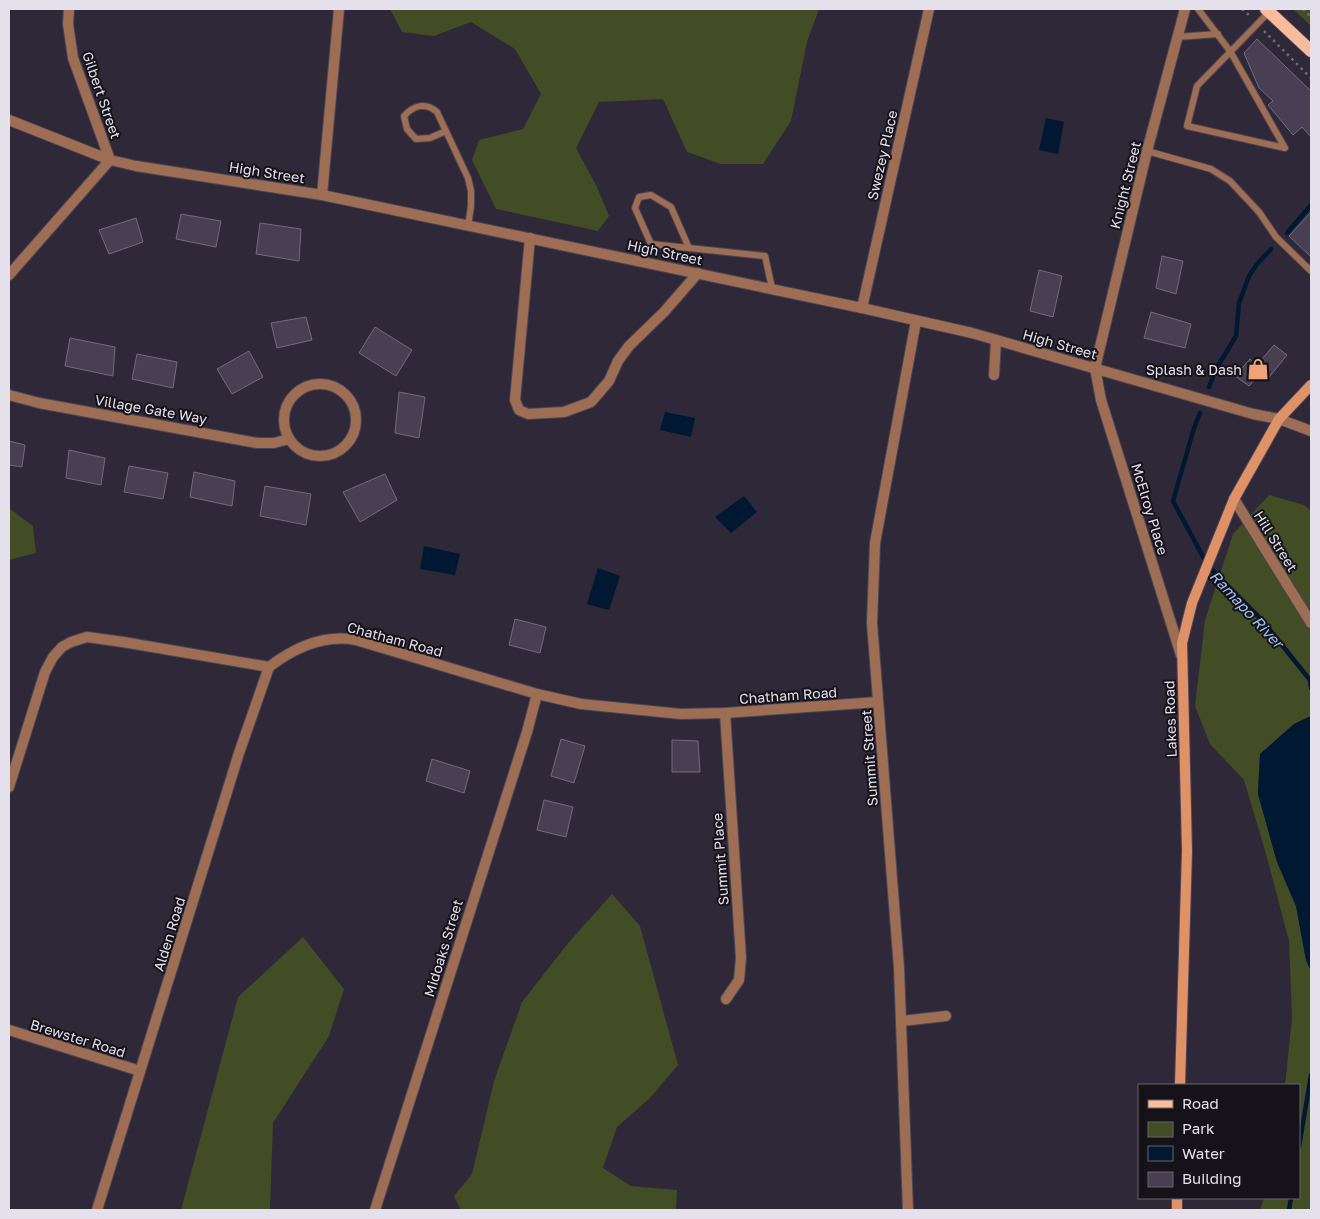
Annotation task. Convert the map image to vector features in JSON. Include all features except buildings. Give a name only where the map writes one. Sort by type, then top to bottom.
[{"type":"main road","points":[[1268,10],[1311,51]]},
{"type":"main road","name":"Lakes Road","points":[[1180,1084],[1187,851],[1182,643],[1192,603],[1234,499],[1279,419],[1311,385]]},
{"type":"street","name":"Gilbert Street","points":[[69,9],[68,24],[73,58],[110,160]]},
{"type":"street","points":[[322,194],[339,9]]},
{"type":"street","name":"Swezey Place","points":[[862,308],[929,9]]},
{"type":"street","name":"Knight Street","points":[[1095,368],[1147,151],[1185,9]]},
{"type":"street","name":"High Street","points":[[9,120],[110,160],[143,167],[322,194],[862,308],[996,340],[1253,414],[1279,419],[1311,431]]},
{"type":"street","points":[[9,275],[110,160]]},
{"type":"street","points":[[530,238],[515,400],[519,410],[528,414],[564,412],[590,402],[609,381],[618,361],[629,346],[664,312],[698,273]]},
{"type":"street","name":"Summit Street","points":[[908,1210],[902,1021],[872,623],[875,543],[916,321]]},
{"type":"street","points":[[994,375],[996,340]]},
{"type":"street","name":"McElroy Place","points":[[1095,368],[1101,400],[1182,656]]},
{"type":"street","points":[[313,384],[325,384],[336,387],[346,394],[353,404],[357,415],[356,428],[352,439],[344,448],[333,454],[320,457],[308,455],[298,449],[289,439],[285,429],[284,417],[286,406],[302,388],[313,384]]},
{"type":"street","name":"Village Gate Way","points":[[9,395],[39,403],[257,443],[289,439]]},
{"type":"street","name":"Hill Street","points":[[1234,499],[1311,623]]},
{"type":"street","points":[[9,787],[45,672],[53,656],[62,647],[71,642],[87,637],[269,667]]},
{"type":"street","name":"Chatham Road","points":[[269,667],[279,659],[307,644],[342,637],[537,694],[582,704],[681,714],[725,713],[878,702]]},
{"type":"street","name":"Alden Road","points":[[97,1210],[239,753],[269,667]]},
{"type":"street","name":"Midoaks Street","points":[[375,1210],[527,732],[537,694]]},
{"type":"street","name":"Summit Place","points":[[725,713],[741,958],[739,980],[726,999]]},
{"type":"street","points":[[902,1021],[946,1016]]},
{"type":"street","name":"Brewster Road","points":[[9,1030],[140,1071]]},
{"type":"lane","points":[[1198,9],[1230,52],[1285,148],[1187,126],[1197,86],[1230,52],[1257,24],[1268,10]]},
{"type":"lane","points":[[1177,37],[1218,34]]},
{"type":"lane","points":[[446,131],[430,138],[416,139],[407,129],[404,116],[417,106],[429,106],[437,112],[446,131],[468,178],[471,191],[468,226]]},
{"type":"lane","points":[[1147,151],[1211,169],[1230,181],[1259,212],[1276,237],[1311,271]]},
{"type":"lane","points":[[689,248],[671,207],[651,195],[639,197],[635,208],[652,244],[689,248],[765,256],[772,288]]},
{"type":"path","points":[[1242,9],[1311,78]]},
{"type":"path","points":[[1303,9],[1311,17]]},
{"type":"green space","points":[[390,9],[819,9],[807,42],[791,121],[763,164],[721,164],[687,152],[663,99],[599,102],[576,148],[597,187],[609,216],[598,231],[496,209],[472,160],[479,140],[523,129],[541,94],[515,49],[471,22],[434,36],[402,32]]},
{"type":"green space","points":[[1293,9],[1311,9],[1311,26]]},
{"type":"green space","points":[[1269,495],[1304,505],[1311,511],[1311,716],[1294,724],[1260,754],[1258,794],[1277,862],[1296,906],[1306,960],[1311,971],[1311,1210],[1260,1210],[1264,1199],[1300,1199],[1300,1084],[1285,1084],[1292,1018],[1289,941],[1244,780],[1210,744],[1195,706],[1205,620],[1233,534]]},
{"type":"green space","points":[[9,508],[33,526],[36,553],[9,560]]},
{"type":"green space","points":[[612,894],[640,926],[678,1065],[649,1099],[617,1127],[603,1168],[631,1186],[677,1190],[676,1210],[461,1210],[454,1196],[472,1174],[494,1081],[522,1002],[569,942]]},
{"type":"green space","points":[[303,937],[344,989],[329,1036],[273,1123],[270,1210],[181,1210],[238,997]]},
{"type":"water","points":[[1046,118],[1064,122],[1058,154],[1039,150]]},
{"type":"water","points":[[665,412],[695,418],[691,437],[660,430]]},
{"type":"water","points":[[744,496],[757,512],[731,533],[715,517]]},
{"type":"water","points":[[424,546],[460,554],[455,575],[420,569]]},
{"type":"water","points":[[598,568],[620,576],[609,610],[587,604]]},
{"type":"water","points":[[1311,716],[1311,971],[1306,960],[1296,906],[1277,862],[1258,794],[1260,754],[1294,724]]},
{"type":"waterway","name":"Ramapo River","points":[[1287,233],[1311,205]]},
{"type":"waterway","name":"Ramapo River","points":[[1209,387],[1216,369],[1236,336],[1239,303],[1249,276],[1271,249]]},
{"type":"waterway","name":"Ramapo River","points":[[1200,413],[1173,501],[1208,566],[1261,619],[1310,680],[1311,688]]},
{"type":"waterway","name":"Ramapo River","points":[[1311,895],[1311,908]]},
{"type":"waterway","name":"Ramapo River","points":[[1300,1141],[1311,1075]]},
{"type":"waterway","name":"Ramapo River","points":[[1289,1210],[1291,1199]]},
{"type":"place","name":"Splash & Dash","points":[[1258,369]]}]
